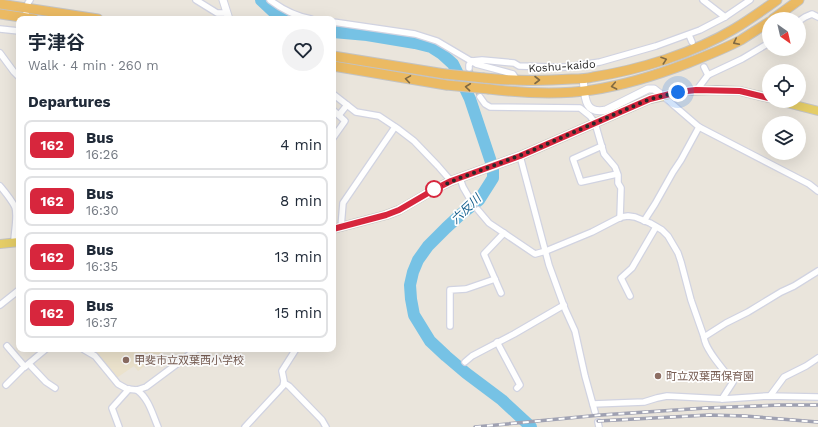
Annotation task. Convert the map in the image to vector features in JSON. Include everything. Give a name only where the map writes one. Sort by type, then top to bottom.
[{"type":"highway","name":"Koshu-kaido","points":[[336,56],[445,74],[484,78],[557,80],[592,78],[663,61],[702,45],[733,29],[777,0]]},
{"type":"highway","points":[[783,12],[799,0]]},
{"type":"highway","points":[[0,4],[28,13]]},
{"type":"highway","points":[[0,14],[28,13],[63,16]]},
{"type":"highway","points":[[336,67],[446,85],[512,92],[555,93],[584,91],[631,82],[666,72],[740,40],[762,26]]},
{"type":"main road","points":[[337,228],[399,210],[451,181],[520,156],[650,99],[678,92],[696,90],[740,91],[762,96]]},
{"type":"main road","points":[[806,108],[818,111]]},
{"type":"main road","points":[[0,244],[16,242]]},
{"type":"street","points":[[196,0],[217,13],[228,16]]},
{"type":"street","points":[[223,0],[228,16]]},
{"type":"street","points":[[270,0],[281,8],[298,16]]},
{"type":"street","points":[[703,0],[725,17]]},
{"type":"street","points":[[472,61],[482,60],[514,63],[520,66],[568,67],[600,62],[689,35],[725,17],[750,0]]},
{"type":"street","points":[[806,17],[812,14],[818,16]]},
{"type":"street","points":[[336,22],[415,34],[426,37],[445,45],[476,64],[513,74],[517,80]]},
{"type":"street","points":[[0,28],[16,31]]},
{"type":"street","points":[[689,35],[692,42]]},
{"type":"street","points":[[696,90],[708,75],[742,59],[762,46]]},
{"type":"street","points":[[1,57],[16,74]]},
{"type":"street","points":[[469,68],[472,61]]},
{"type":"street","points":[[704,67],[708,75]]},
{"type":"street","points":[[583,78],[586,102],[594,111],[600,112],[606,110],[648,89],[654,89],[699,126],[809,184],[818,191]]},
{"type":"street","points":[[336,96],[356,112],[379,116],[395,127],[414,142],[451,181]]},
{"type":"street","points":[[480,97],[485,104],[490,107],[580,108],[590,116],[595,123],[604,154],[615,167],[618,184],[621,188],[620,218]]},
{"type":"street","points":[[339,115],[348,105]]},
{"type":"street","points":[[336,112],[345,121],[336,134]]},
{"type":"street","points":[[644,221],[672,172],[681,160],[699,126]]},
{"type":"street","points":[[337,228],[343,203],[395,127]]},
{"type":"street","points":[[602,146],[573,160],[581,182],[617,174]]},
{"type":"street","points":[[520,156],[549,265],[575,331],[595,412]]},
{"type":"street","points":[[460,178],[470,199]]},
{"type":"street","points":[[0,186],[11,200],[16,213],[16,242]]},
{"type":"street","points":[[478,210],[489,224],[535,254],[546,251],[592,232],[620,218],[628,216],[635,217],[662,230],[668,236],[678,253],[691,300],[705,342],[733,382],[722,399]]},
{"type":"street","points":[[630,296],[621,278],[632,268],[656,227]]},
{"type":"street","points":[[501,293],[494,280],[484,254],[504,233]]},
{"type":"street","points":[[704,337],[818,271]]},
{"type":"street","points":[[450,326],[450,290],[466,289],[494,280]]},
{"type":"street","points":[[0,305],[16,292]]},
{"type":"street","points":[[465,362],[472,356],[564,305]]},
{"type":"street","points":[[497,342],[520,385],[517,388]]},
{"type":"street","points":[[8,346],[46,382],[56,388]]},
{"type":"street","points":[[6,385],[42,352]]},
{"type":"street","points":[[88,352],[95,356],[118,384],[129,389],[137,390],[146,387],[193,352]]},
{"type":"street","points":[[245,427],[283,386],[282,371],[294,352]]},
{"type":"street","points":[[770,396],[784,377],[818,358]]},
{"type":"street","points":[[284,383],[289,386],[322,420],[326,427]]},
{"type":"street","points":[[119,427],[112,408],[129,389]]},
{"type":"street","points":[[137,390],[147,400],[158,427]]},
{"type":"street","points":[[593,404],[644,402],[667,396],[722,399],[770,396],[818,396]]},
{"type":"shaded area","name":"甲斐市立双葉西小学校","points":[[91,352],[162,352],[138,371],[134,366],[115,379]]},
{"type":"waterway","name":"六反川","points":[[261,0],[279,16]]},
{"type":"waterway","name":"六反川","points":[[336,32],[367,35],[431,47],[453,64],[470,99],[493,168],[493,178],[479,200],[446,228],[428,246],[418,260],[410,285],[414,315],[430,341],[466,373],[502,400],[531,427]]},
{"type":"tunnel","points":[[469,68],[480,97]]},
{"type":"railway","points":[[475,427],[601,415],[706,408],[818,405]]},
{"type":"railway","points":[[598,421],[709,415],[745,416],[818,422]]},
{"type":"bus line","name":"162","points":[[336,228],[399,210],[451,181],[520,156],[650,99],[678,92],[696,90],[740,91],[762,96]]},
{"type":"place","name":"甲斐市立双葉西小学校","points":[[126,360]]},
{"type":"place","name":"町立双葉西保育園","points":[[658,376]]},
{"type":"route","points":[[434,189],[451,181],[524,154],[650,99],[678,92]]}]
